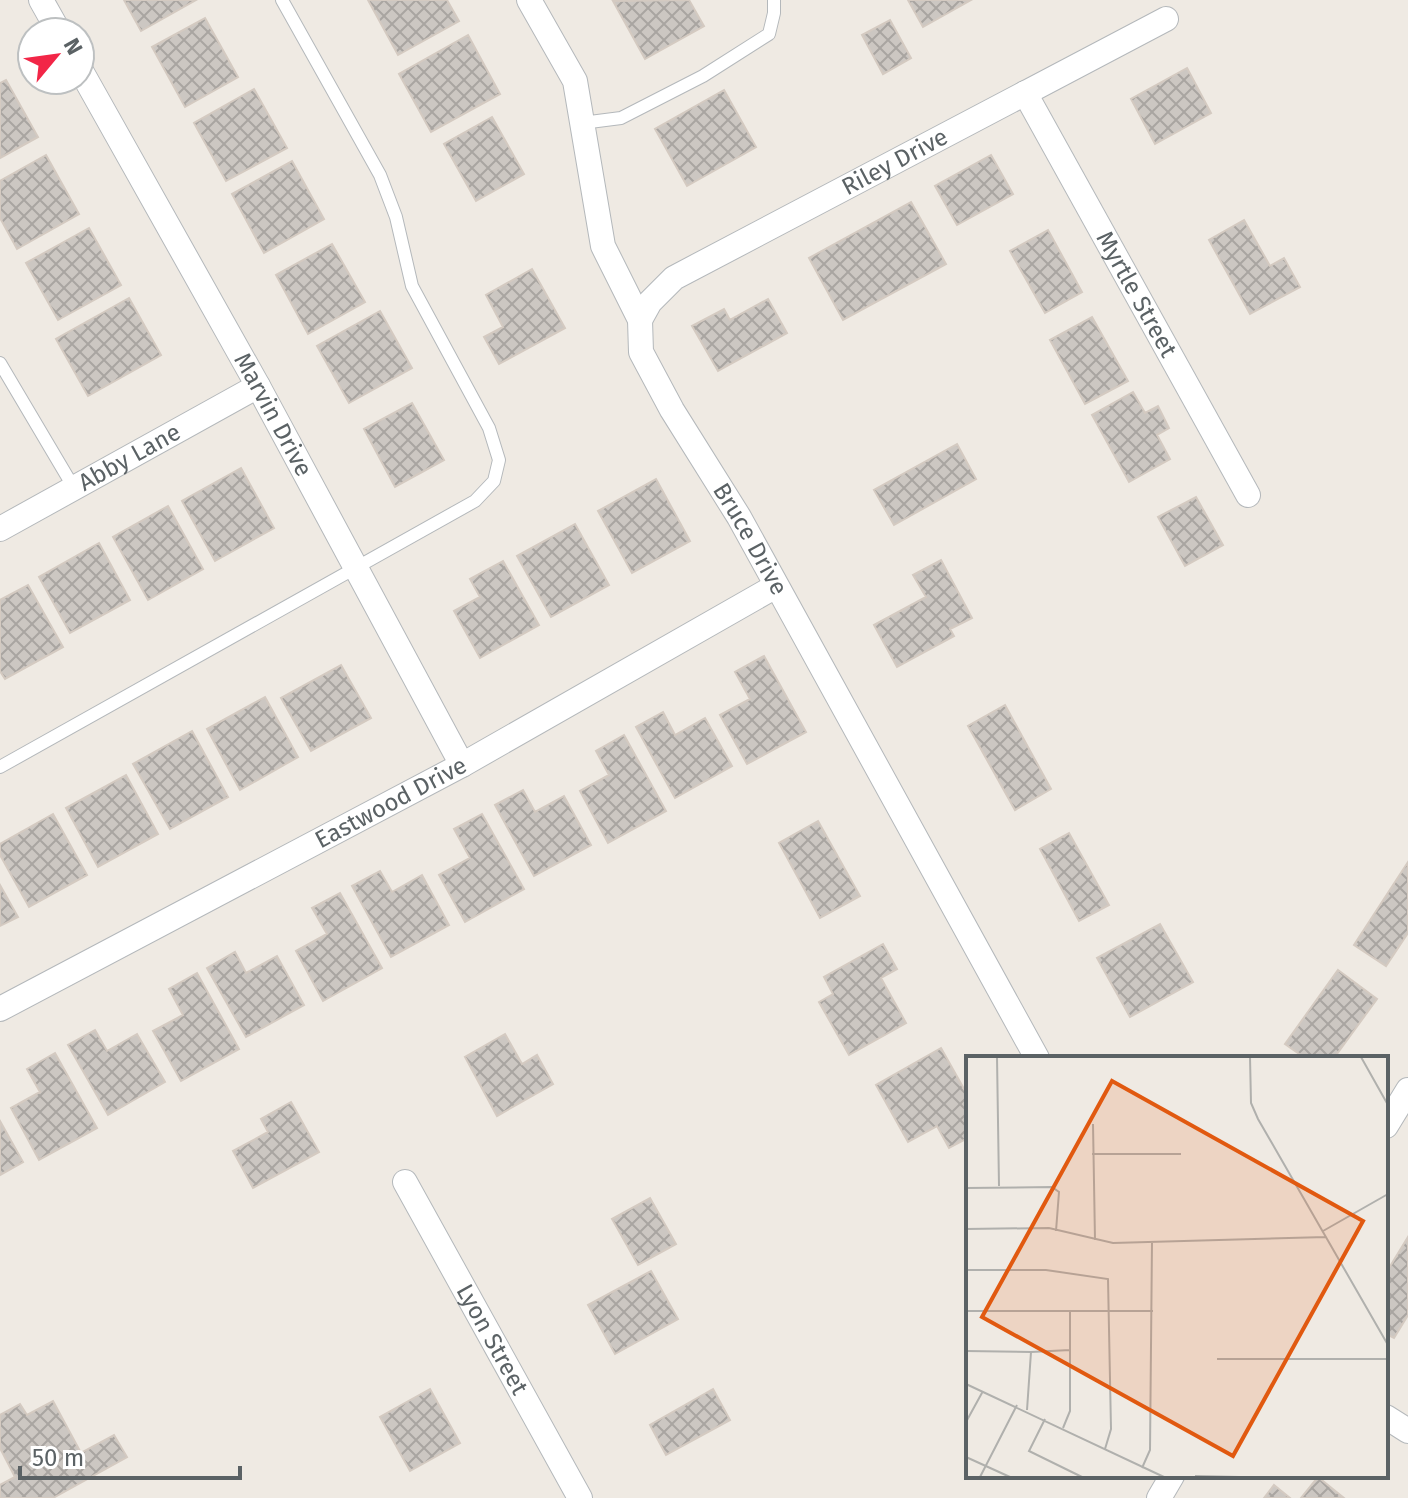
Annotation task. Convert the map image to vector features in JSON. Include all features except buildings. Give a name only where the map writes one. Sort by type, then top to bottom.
[{"type":"street","name":"Bruce Drive","points":[[529,0],[575,81],[603,246],[640,320],[641,352],[672,410],[739,517],[1036,1056]]},
{"type":"street","name":"Riley Drive","points":[[640,320],[650,302],[674,278],[1166,19]]},
{"type":"street","name":"Myrtle Street","points":[[1025,93],[1248,495]]},
{"type":"street","name":"Marvin Drive","points":[[95,96],[258,386],[462,765]]},
{"type":"street","name":"Abby Lane","points":[[0,529],[258,386]]},
{"type":"street","name":"Eastwood Drive","points":[[0,1009],[462,765],[776,586]]},
{"type":"street","points":[[1388,1123],[1408,1090]]},
{"type":"street","name":"Lyon Street","points":[[405,1182],[580,1498]]},
{"type":"street","points":[[1388,1418],[1408,1431]]},
{"type":"street","points":[[1159,1498],[1171,1478]]},
{"type":"lane","points":[[0,767],[475,501],[494,481],[499,460],[489,428],[412,286],[396,217],[380,175],[282,0]]},
{"type":"lane","points":[[582,123],[621,118],[703,76],[769,34],[774,0]]},
{"type":"lane","points":[[0,363],[74,488]]}]
